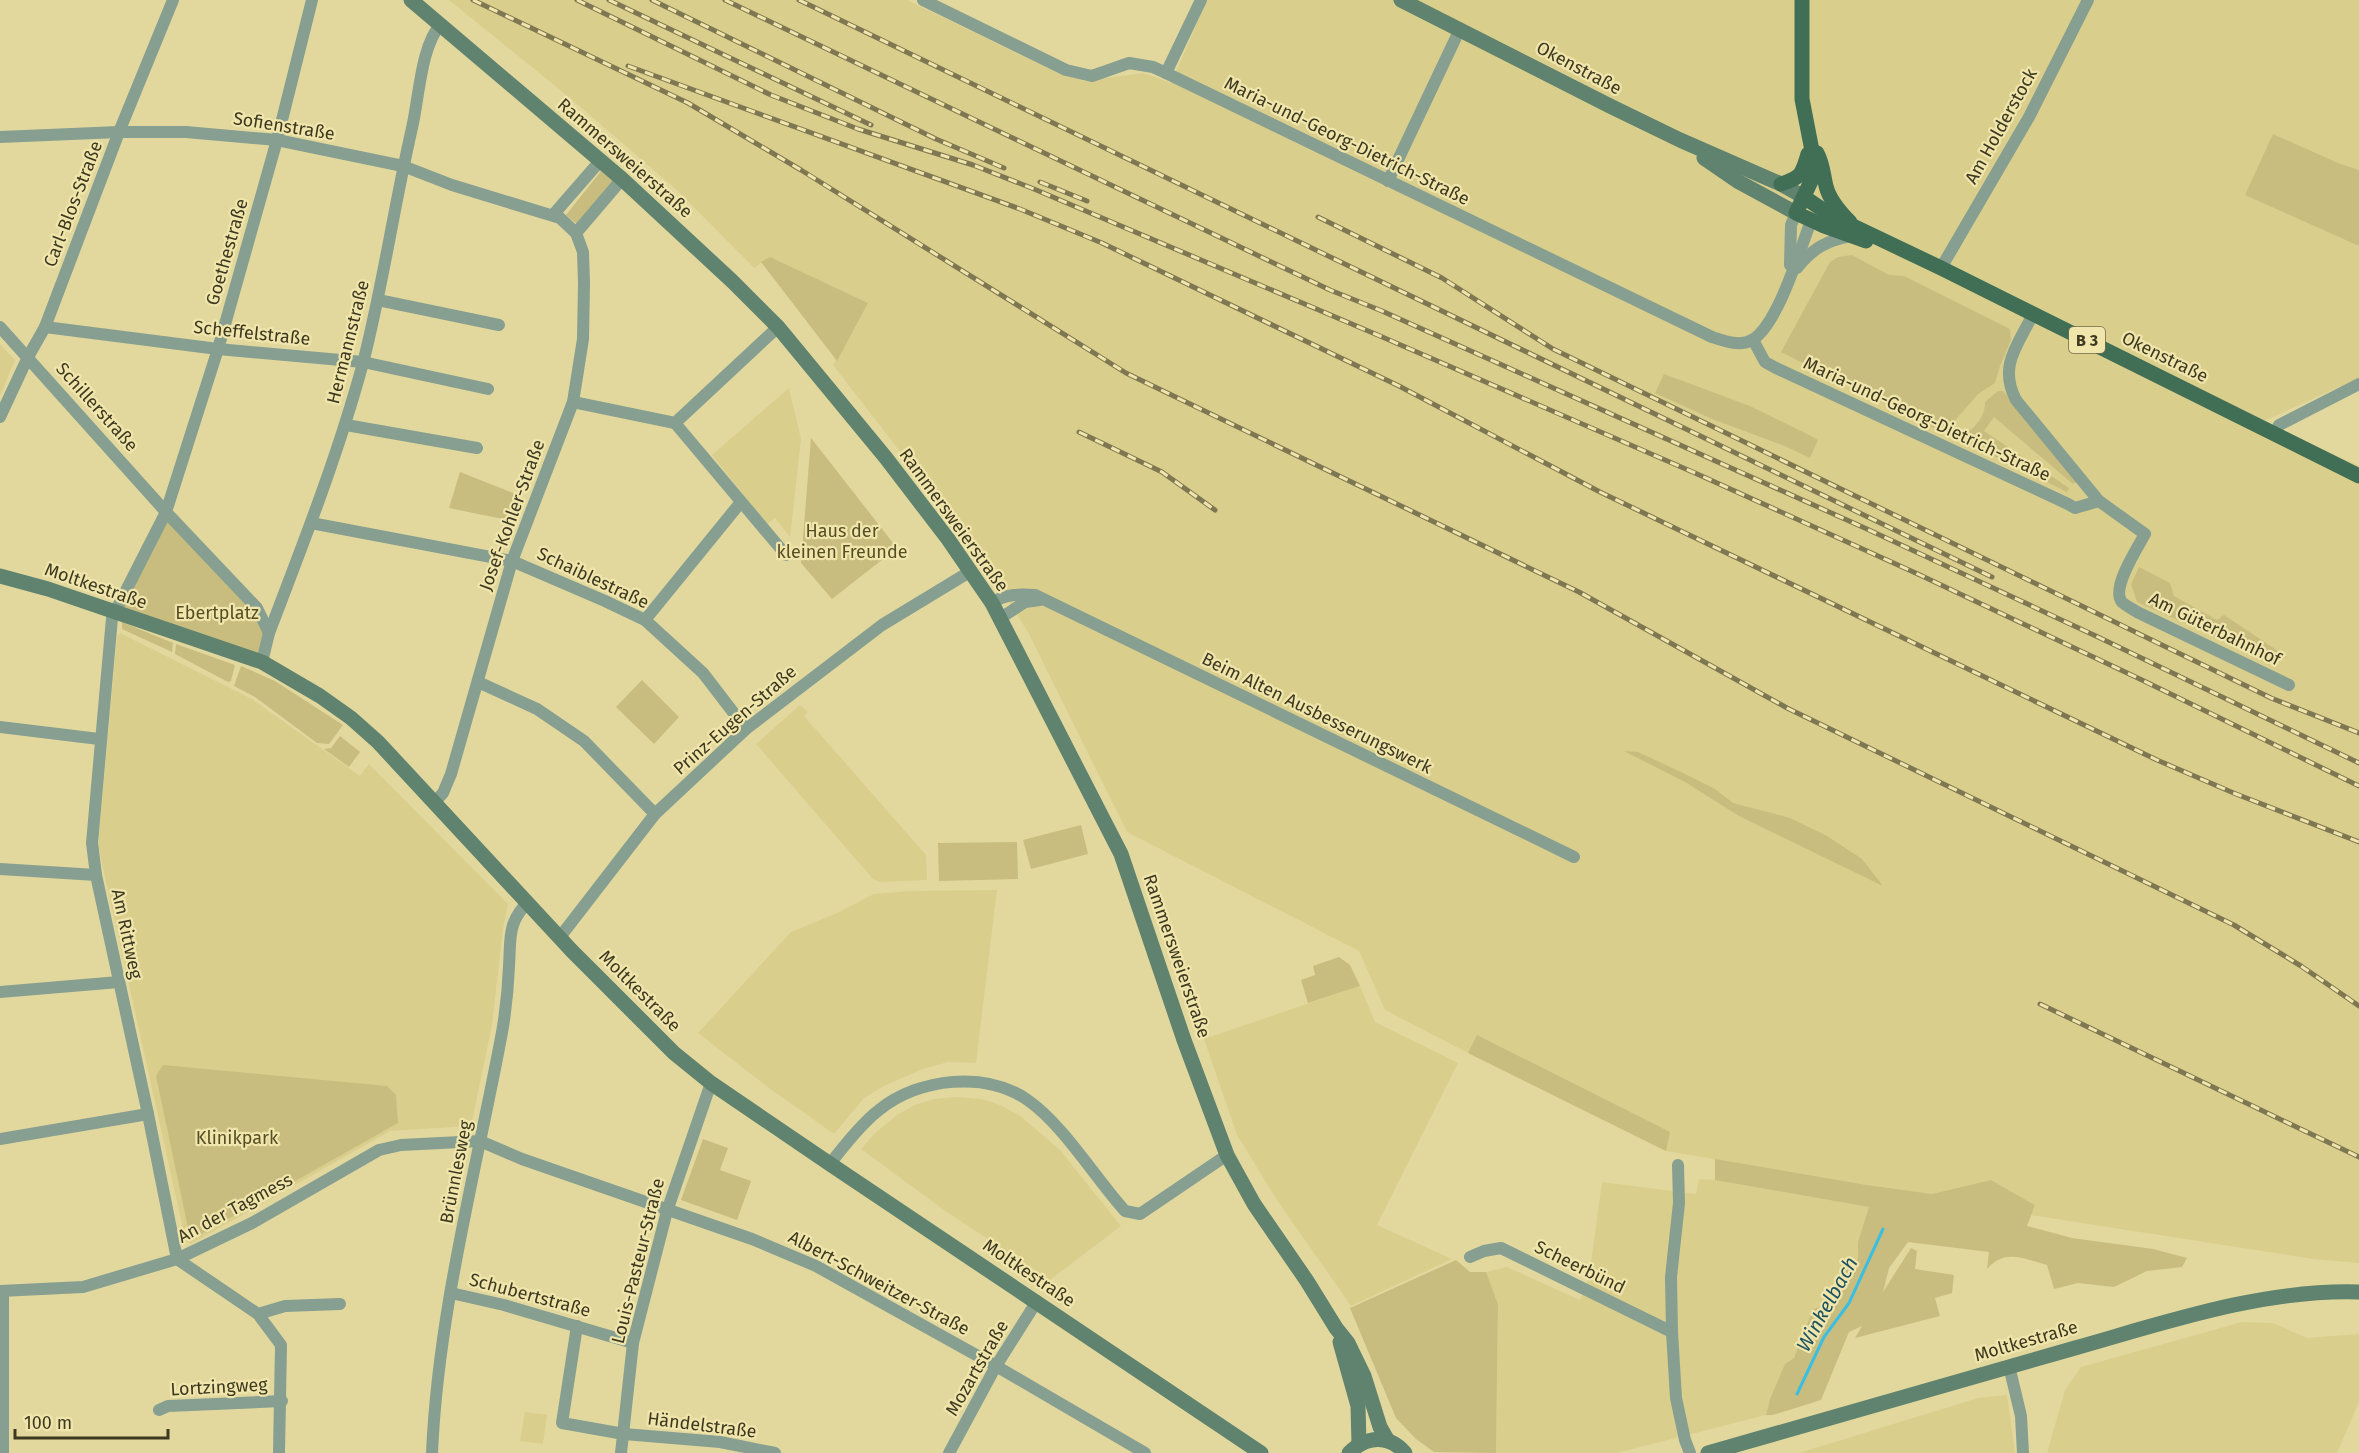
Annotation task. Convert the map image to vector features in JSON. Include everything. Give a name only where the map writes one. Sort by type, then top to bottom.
[{"type":"main road","name":"B 3","points":[[1796,213],[1812,179],[1814,161],[1802,99],[1802,0]]},
{"type":"main road","name":"B 3","points":[[1812,142],[1822,162],[1826,189],[1853,232]]},
{"type":"main road","points":[[1781,184],[1802,174],[1812,142]]},
{"type":"main road","points":[[1814,214],[1826,189]]},
{"type":"main road","name":"Okenstraße","points":[[1804,197],[1814,214]]},
{"type":"main road","name":"Okenstraße","points":[[1796,213],[1814,214],[1941,268],[2274,434]]},
{"type":"main road","name":"B 3","points":[[2274,434],[2359,476]]},
{"type":"street","name":"Carl-Blos-Straße","points":[[0,417],[45,327],[172,0]]},
{"type":"street","name":"Goethestraße","points":[[166,512],[218,349],[277,140],[312,0]]},
{"type":"street","name":"Rammersweierstraße","points":[[411,0],[622,179],[778,327],[886,458],[971,571],[992,603],[1121,854],[1184,1040],[1227,1155],[1254,1204],[1336,1328],[1348,1342],[1364,1376],[1380,1427],[1388,1441]]},
{"type":"street","name":"Maria-und-Georg-Dietrich-Straße","points":[[923,0],[1066,70],[1081,75],[1092,76],[1129,63],[1153,67],[1712,337],[1731,343],[1753,340],[1765,362],[1776,368],[2075,508],[2099,501]]},
{"type":"street","points":[[1166,73],[1201,0]]},
{"type":"street","name":"Okenstraße","points":[[1401,0],[1680,140],[1781,184],[1804,197]]},
{"type":"street","name":"Am Holderstock","points":[[1941,268],[2029,117],[2088,0]]},
{"type":"street","name":"Hermannstraße","points":[[262,662],[269,633],[311,524],[345,425],[363,362],[378,300],[428,44],[434,31],[441,24]]},
{"type":"street","points":[[1388,181],[1460,29]]},
{"type":"street","name":"Sofienstraße","points":[[0,137],[119,132],[186,132],[277,140],[403,166],[452,185],[553,215]]},
{"type":"street","name":"Okenstraße","points":[[1680,140],[1739,182],[1796,213]]},
{"type":"street","points":[[600,161],[553,215],[560,218],[576,233],[622,179]]},
{"type":"street","points":[[1789,278],[1791,225],[1796,213]]},
{"type":"street","points":[[1753,340],[1766,327],[1778,306],[1814,214]]},
{"type":"street","points":[[1789,278],[1816,248],[1853,232]]},
{"type":"street","name":"Josef-Kohler-Straße","points":[[435,803],[443,793],[452,774],[512,561],[573,402],[583,339],[584,283],[583,252],[576,233]]},
{"type":"street","points":[[378,300],[499,326]]},
{"type":"street","name":"Am Güterbahnhof","points":[[2033,314],[2009,362],[2007,374],[2009,388],[2016,400],[2099,501],[2145,534],[2122,577],[2119,593],[2122,602],[2137,612],[2289,685]]},
{"type":"street","name":"Schillerstraße","points":[[0,327],[166,512]]},
{"type":"street","name":"Scheffelstraße","points":[[45,327],[218,349],[363,362],[488,389]]},
{"type":"street","points":[[675,423],[778,327]]},
{"type":"street","points":[[2274,434],[2279,425],[2359,384]]},
{"type":"street","points":[[573,402],[675,423],[786,555]]},
{"type":"street","points":[[345,425],[477,448]]},
{"type":"street","points":[[645,620],[741,502]]},
{"type":"street","points":[[114,612],[166,512],[257,608],[269,633]]},
{"type":"street","name":"Schaiblestraße","points":[[311,524],[512,561],[645,620],[703,673],[746,729]]},
{"type":"street","name":"Prinz-Eugen-Straße","points":[[560,937],[655,814],[746,729],[882,625],[971,571]]},
{"type":"street","name":"Moltkestraße","points":[[0,576],[48,589],[262,662],[320,696],[351,718],[378,742],[560,937],[674,1053],[711,1083],[1261,1453]]},
{"type":"street","name":"Beim Alten Ausbesserungswerk","points":[[992,603],[999,597],[1020,594],[1035,595],[1574,857]]},
{"type":"street","points":[[999,619],[1026,602],[1044,600]]},
{"type":"street","name":"Am Rittweg","points":[[114,612],[99,740],[92,843],[96,875],[177,1258]]},
{"type":"street","points":[[478,682],[537,709],[584,741],[655,814]]},
{"type":"street","points":[[0,727],[99,740]]},
{"type":"street","points":[[0,868],[96,875]]},
{"type":"street","name":"Brünnlesweg","points":[[432,1453],[434,1406],[451,1293],[501,1041],[512,926],[528,902]]},
{"type":"street","points":[[0,992],[119,982]]},
{"type":"street","points":[[830,1164],[878,1110],[922,1087],[942,1082],[961,1081],[979,1082],[1008,1091],[1028,1101],[1065,1138],[1125,1211],[1140,1214],[1227,1155]]},
{"type":"street","name":"Louis-Pasteur-Straße","points":[[621,1453],[633,1343],[667,1211],[711,1083]]},
{"type":"street","points":[[0,1139],[148,1114]]},
{"type":"street","name":"Albert-Schweitzer-Straße","points":[[480,1141],[522,1159],[752,1239],[816,1266],[996,1365],[1145,1453]]},
{"type":"street","name":"An der Tagmess","points":[[2,1291],[83,1287],[177,1258],[252,1222],[379,1150],[401,1145],[480,1141]]},
{"type":"street","points":[[1678,1165],[1679,1203],[1671,1277],[1672,1332],[1676,1398],[1690,1453]]},
{"type":"street","name":"Scheerbünd","points":[[1470,1257],[1484,1251],[1502,1248],[1672,1332]]},
{"type":"street","points":[[177,1258],[258,1314],[281,1345],[282,1401],[279,1453]]},
{"type":"street","points":[[2,1291],[1,1428],[3,1453]]},
{"type":"street","name":"Moltkestraße","points":[[1708,1453],[2009,1366],[2217,1310],[2283,1296],[2327,1291],[2359,1292]]},
{"type":"street","name":"Schubertstraße","points":[[451,1293],[504,1305],[633,1343]]},
{"type":"street","name":"Mozartstraße","points":[[949,1453],[996,1365],[1037,1301]]},
{"type":"street","points":[[258,1314],[285,1306],[340,1304]]},
{"type":"street","name":"Händelstraße","points":[[577,1326],[562,1424],[624,1434],[720,1442],[775,1453]]},
{"type":"street","name":"Rammersweierstraße","points":[[1336,1328],[1358,1406],[1351,1451]]},
{"type":"street","points":[[2009,1366],[2021,1416],[2023,1453]]},
{"type":"street","name":"Lortzingweg","points":[[159,1410],[168,1406],[282,1401]]},
{"type":"street","points":[[1351,1451],[1373,1439],[1388,1441],[1405,1453]]},
{"type":"shaded area","points":[[449,0],[907,0],[1058,73],[1084,81],[1144,73],[1171,83],[1207,0],[2359,0],[2359,378],[2264,421],[2359,466],[2359,1263],[2313,1259],[2031,1215],[2035,1205],[1991,1180],[1932,1194],[1666,1151],[1385,1010],[1359,951],[1127,832],[1028,632],[971,543],[833,365],[867,303],[770,257],[754,268],[678,191],[570,98]]},
{"type":"shaded area","points":[[0,344],[15,360],[0,396]]},
{"type":"shaded area","name":"Haus der kleinen Freunde","points":[[789,388],[801,439],[790,537],[775,518],[767,524],[712,455]]},
{"type":"shaded area","points":[[120,633],[252,699],[360,776],[369,764],[508,904],[492,1025],[471,1126],[390,1131],[191,1244],[186,1242],[98,845],[117,637]]},
{"type":"shaded area","points":[[800,705],[808,712],[804,716],[926,855],[927,880],[879,882],[873,879],[756,744]]},
{"type":"shaded area","points":[[997,890],[976,1063],[948,1062],[923,1069],[886,1085],[864,1098],[834,1134],[769,1088],[698,1033],[791,932],[837,913],[874,894],[909,891]]},
{"type":"shaded area","points":[[1360,986],[1375,1022],[1458,1063],[1377,1225],[1452,1259],[1351,1306],[1277,1200],[1237,1135],[1204,1039]]},
{"type":"shaded area","points":[[956,1097],[982,1099],[1019,1115],[1060,1150],[1121,1226],[1050,1280],[944,1210],[861,1149],[874,1134],[897,1115],[915,1105],[934,1099]]},
{"type":"shaded area","points":[[1699,1179],[1870,1207],[1858,1242],[1858,1259],[1836,1280],[1835,1303],[1813,1309],[1794,1358],[1770,1399],[1766,1415],[1617,1453],[1496,1453],[1498,1304],[1486,1272],[1507,1267],[1580,1300],[1589,1277],[1602,1182],[1696,1194]]},
{"type":"shaded area","points":[[2242,1322],[2273,1323],[2307,1338],[2359,1334],[2359,1402],[2337,1453],[2047,1453],[2065,1390],[2081,1367]]},
{"type":"shaded area","points":[[2007,1395],[2015,1453],[1799,1453],[1978,1398]]},
{"type":"shaded area","points":[[525,1412],[547,1415],[543,1444],[520,1441]]},
{"type":"green space","points":[[2273,134],[2359,170],[2359,246],[2245,195]]},
{"type":"green space","points":[[601,171],[614,181],[578,225],[566,215]]},
{"type":"green space","points":[[1852,255],[1889,275],[1904,276],[2010,329],[2011,340],[1995,383],[1978,394],[1944,433],[1781,352],[1830,262],[1838,257]]},
{"type":"green space","points":[[770,257],[868,303],[837,361],[761,262]]},
{"type":"green space","points":[[1664,374],[1750,406],[1818,440],[1810,458],[1785,446],[1712,419],[1655,393]]},
{"type":"green space","points":[[1998,391],[2003,391],[2079,481],[2073,484],[1994,417],[1984,431],[2069,488],[2067,492],[1965,442],[1965,435],[1982,417],[1985,402]]},
{"type":"green space","name":"Haus der kleinen Freunde","points":[[811,438],[897,548],[832,599],[801,563]]},
{"type":"green space","points":[[460,472],[518,495],[513,521],[449,508]]},
{"type":"green space","name":"Ebertplatz","points":[[166,512],[257,608],[269,633],[262,662],[117,607]]},
{"type":"green space","points":[[2139,567],[2170,583],[2174,596],[2217,620],[2224,615],[2287,657],[2271,662],[2137,602],[2131,584]]},
{"type":"green space","points":[[122,622],[173,643],[172,652],[122,629]]},
{"type":"green space","points":[[176,644],[235,665],[231,681],[228,682],[175,654]]},
{"type":"green space","points":[[241,666],[275,681],[343,725],[329,744],[317,743],[255,697],[234,686]]},
{"type":"green space","points":[[642,680],[679,717],[654,744],[616,707]]},
{"type":"green space","points":[[340,736],[360,752],[349,767],[324,749],[331,748]]},
{"type":"green space","points":[[1624,751],[1638,752],[1681,772],[1715,789],[1733,803],[1790,818],[1827,836],[1862,859],[1883,886],[1739,816],[1685,782]]},
{"type":"green space","points":[[1081,825],[1088,854],[1031,869],[1023,840]]},
{"type":"green space","points":[[1017,842],[1018,879],[939,881],[938,843]]},
{"type":"green space","points":[[1339,957],[1350,965],[1360,986],[1308,1003],[1301,980],[1315,975],[1313,966]]},
{"type":"green space","points":[[1477,1035],[1670,1132],[1666,1151],[1468,1053]]},
{"type":"green space","name":"Klinikpark","points":[[163,1065],[387,1086],[396,1095],[398,1123],[194,1238],[190,1237],[156,1076]]},
{"type":"green space","points":[[703,1139],[728,1148],[720,1170],[751,1181],[737,1220],[681,1200]]},
{"type":"green space","points":[[1715,1159],[1932,1194],[1991,1180],[2035,1205],[2027,1226],[2072,1238],[2153,1249],[2187,1258],[2182,1267],[2147,1271],[2114,1287],[2078,1283],[2054,1289],[2047,1265],[2023,1258],[2008,1257],[1987,1269],[1989,1252],[1908,1242],[1889,1268],[1883,1292],[1911,1248],[1917,1251],[1915,1269],[1954,1275],[1952,1293],[1935,1298],[1940,1316],[1855,1338],[1862,1326],[1849,1332],[1821,1400],[1773,1415],[1766,1415],[1770,1399],[1785,1364],[1794,1358],[1813,1309],[1835,1303],[1835,1280],[1858,1259],[1858,1242],[1869,1207],[1715,1180]]},
{"type":"green space","points":[[1456,1260],[1470,1272],[1486,1272],[1498,1304],[1496,1453],[1434,1452],[1416,1439],[1396,1418],[1350,1308]]},
{"type":"waterway","name":"Winkelbach","points":[[1797,1394],[1824,1337],[1849,1303],[1883,1229]]},
{"type":"railway","points":[[473,0],[688,103],[801,170],[1126,373],[1579,592],[1787,708],[2234,925],[2301,966],[2359,1006]]},
{"type":"railway","points":[[577,0],[771,95],[858,129],[973,165],[1034,189],[1695,473],[1920,575],[2359,786]]},
{"type":"railway","points":[[609,0],[871,125]]},
{"type":"railway","points":[[652,0],[936,139],[1004,168]]},
{"type":"railway","points":[[725,0],[1330,290],[1382,311],[1867,529],[2359,763]]},
{"type":"railway","points":[[799,0],[1992,577]]},
{"type":"railway","points":[[628,66],[1020,209],[1102,243],[1399,386],[1600,492],[2157,760],[2359,842]]},
{"type":"railway","points":[[1040,182],[1087,201]]},
{"type":"railway","points":[[1318,217],[1442,278],[1553,349],[2271,698],[2359,733]]},
{"type":"railway","points":[[1079,432],[1162,472],[1215,510]]},
{"type":"railway","points":[[2040,1004],[2359,1157]]}]
